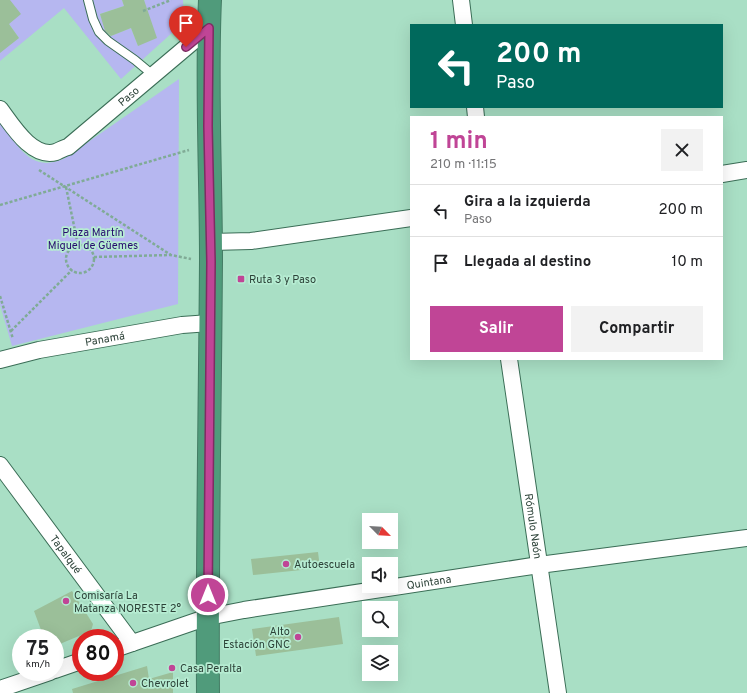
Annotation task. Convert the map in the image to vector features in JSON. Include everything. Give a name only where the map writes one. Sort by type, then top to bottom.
[{"type":"highway","points":[[208,693],[211,252],[208,144],[210,0]]},
{"type":"street","points":[[461,0],[464,24]]},
{"type":"street","name":"Paso","points":[[0,109],[24,141],[43,151],[55,152],[68,146],[209,28]]},
{"type":"street","points":[[723,174],[747,170]]},
{"type":"street","points":[[211,252],[251,241],[410,218]]},
{"type":"street","name":"Panamá","points":[[0,360],[39,350],[182,325],[210,323]]},
{"type":"street","name":"Rómulo Naón","points":[[509,360],[558,693]]},
{"type":"street","name":"Tapalqué","points":[[0,465],[132,643]]},
{"type":"street","name":"Quintana","points":[[124,646],[208,617],[244,610],[539,565],[747,538]]},
{"type":"street","points":[[0,689],[24,681]]},
{"type":"lane","points":[[88,0],[93,19],[99,32],[108,41],[153,75]]},
{"type":"path","points":[[143,11],[171,0]]},
{"type":"path","points":[[0,205],[66,187],[208,144]]},
{"type":"path","points":[[34,167],[171,255]]},
{"type":"path","points":[[66,187],[78,245]]},
{"type":"path","points":[[78,245],[88,247],[93,253],[94,257],[92,266],[88,270],[79,272],[72,270],[68,265],[67,255],[72,248],[78,245]]},
{"type":"path","points":[[94,257],[171,255],[211,252]]},
{"type":"path","points":[[11,331],[72,270]]},
{"type":"path","points":[[0,296],[18,356]]},
{"type":"green space","points":[[10,0],[122,0],[124,6],[100,14],[108,37],[131,28],[138,46],[135,4],[145,1],[144,0],[183,0],[184,22],[121,79],[64,8],[0,61],[0,52],[19,38],[9,24]]},
{"type":"green space","name":"Plaza Martín Miguel de Güemes","points":[[179,79],[178,304],[12,346],[0,305],[0,120],[12,138],[26,154],[34,160],[42,163],[53,162],[65,158]]},
{"type":"building","points":[[0,0],[10,0],[21,14],[9,24],[19,38],[0,53]]},
{"type":"building","points":[[122,0],[144,0],[157,38],[138,46],[131,28],[111,36],[105,31],[100,14],[124,6]]},
{"type":"building","name":"Autoescuela","points":[[318,552],[320,568],[253,575],[251,559]]},
{"type":"building","name":"Comisaría La Matanza NORESTE 2°","points":[[72,591],[93,624],[92,629],[72,629],[72,639],[64,642],[64,629],[41,629],[34,611]]},
{"type":"building","name":"Alto Estación GNC","points":[[339,617],[343,644],[256,656],[252,629]]},
{"type":"building","name":"Chevrolet","points":[[147,666],[149,679],[173,672],[173,693],[73,693],[72,689],[98,681],[124,681],[124,673]]},
{"type":"place","name":"Ruta 3 y Paso","points":[[241,279]]},
{"type":"place","name":"Autoescuela","points":[[286,564]]},
{"type":"place","name":"Comisaría La Matanza NORESTE 2°","points":[[66,601]]},
{"type":"place","name":"Alto Estación GNC","points":[[298,637]]},
{"type":"place","name":"Casa Peralta","points":[[172,668]]},
{"type":"place","name":"Chevrolet","points":[[133,683]]},
{"type":"route","points":[[186,47],[209,28],[208,126],[211,262],[208,595]]}]
